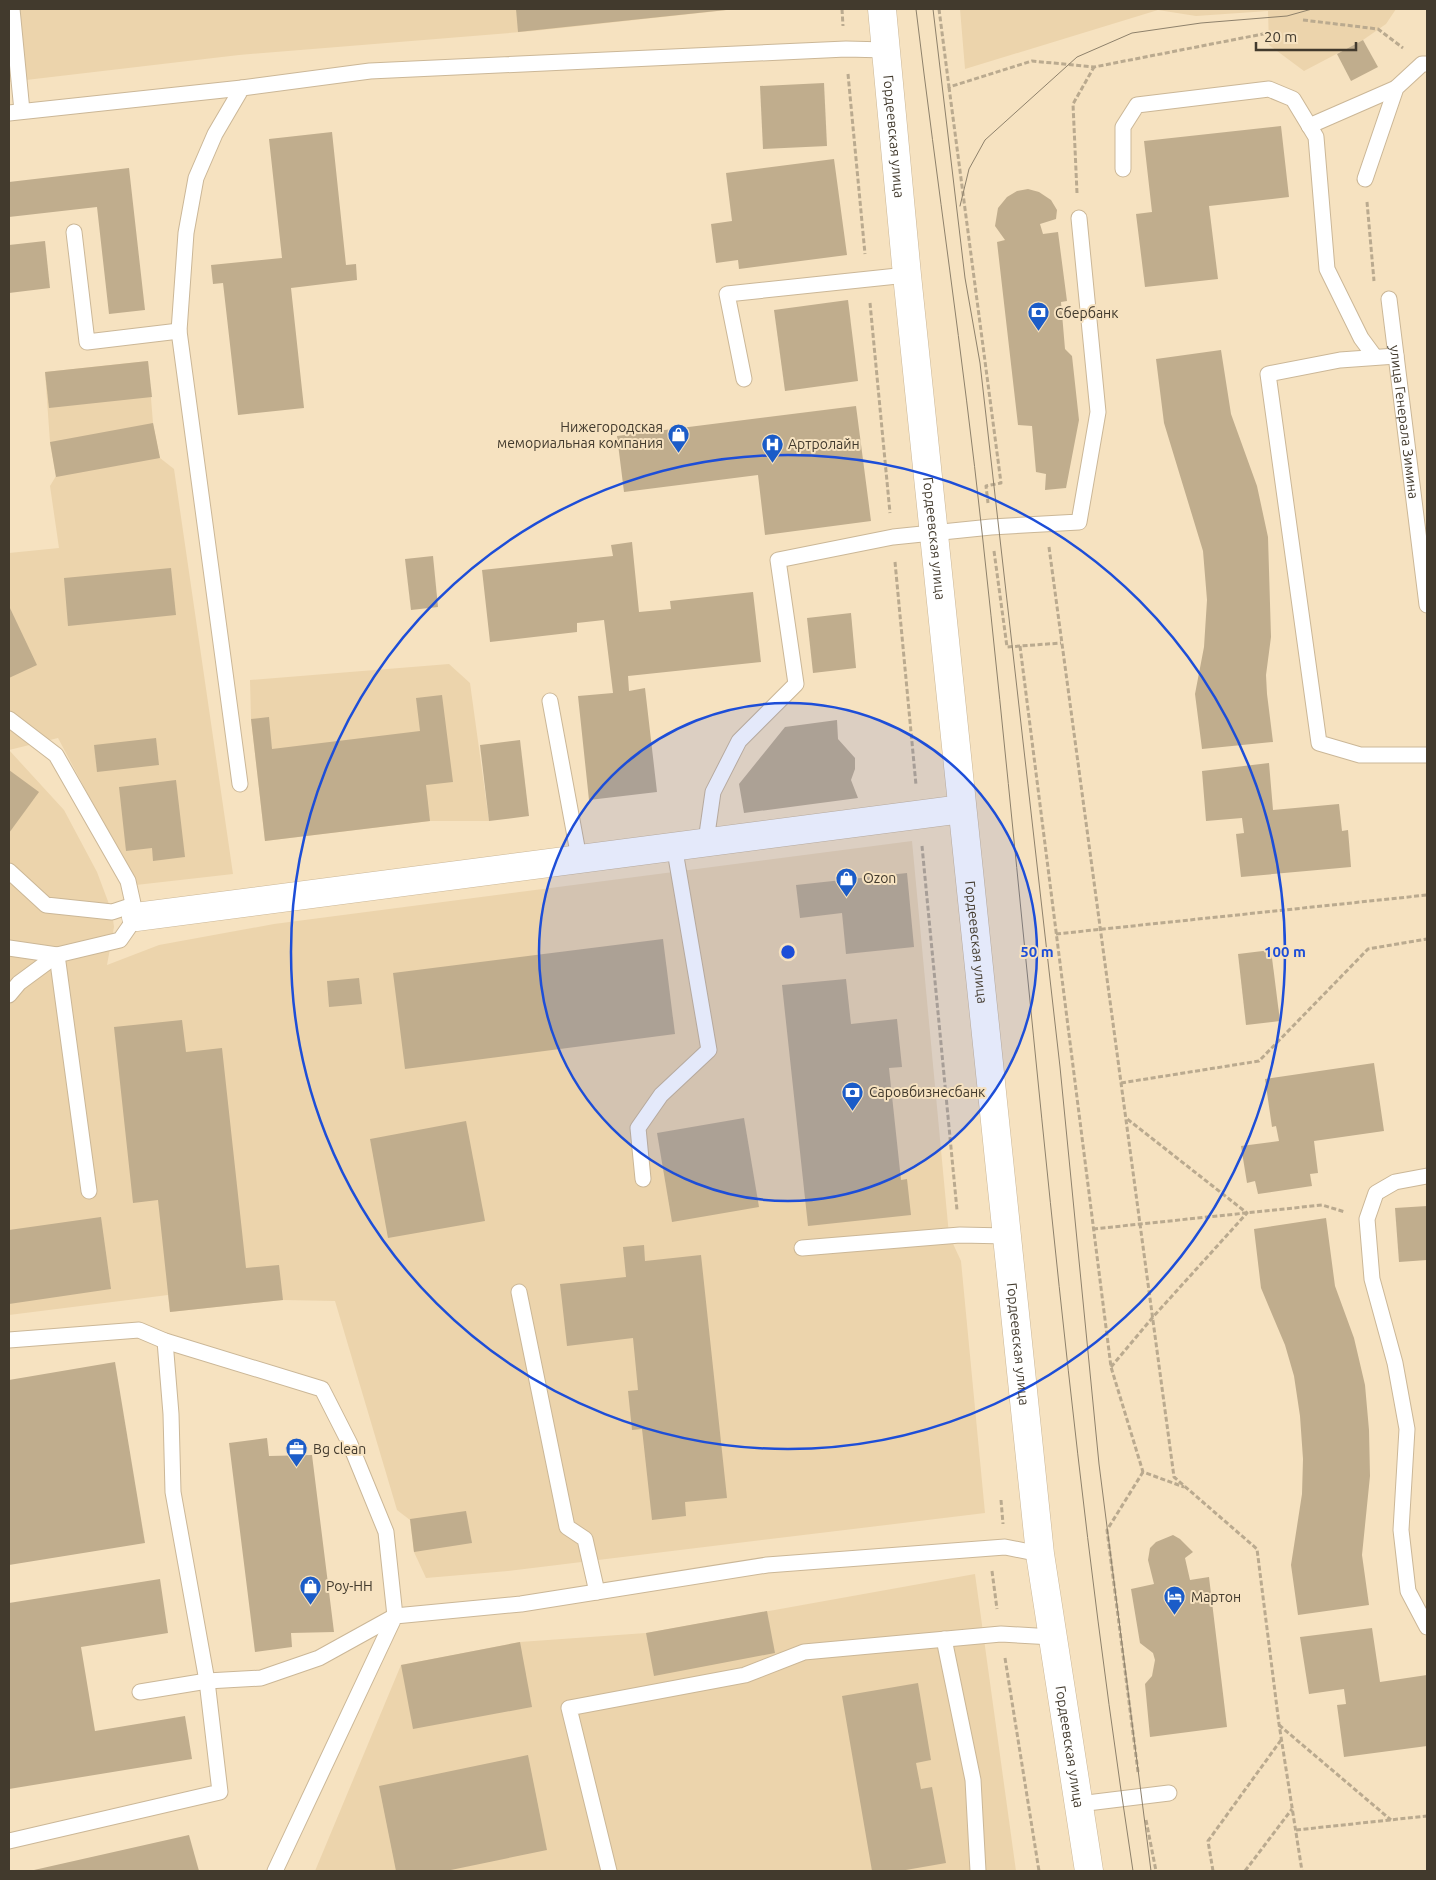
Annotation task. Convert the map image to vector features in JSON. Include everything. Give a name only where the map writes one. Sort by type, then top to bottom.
[{"type":"street","name":"Гордеевская улица","points":[[882,9],[907,275],[1040,1554],[1089,1871]]},
{"type":"street","points":[[135,911],[579,858],[962,809]]},
{"type":"lane","points":[[12,9],[15,112],[242,88],[370,71],[846,49],[886,50]]},
{"type":"lane","points":[[1309,126],[1396,88],[1425,64]]},
{"type":"lane","points":[[240,784],[179,331],[186,233],[196,178],[215,134],[242,88]]},
{"type":"lane","points":[[1365,179],[1396,88]]},
{"type":"lane","points":[[1123,169],[1124,127],[1137,105],[1269,89],[1293,99],[1316,137],[1327,269],[1361,338],[1375,357]]},
{"type":"lane","points":[[706,841],[713,792],[739,741],[796,684],[778,560],[893,537],[991,527],[1079,522],[1098,412],[1079,218]]},
{"type":"lane","points":[[74,232],[87,342],[179,331]]},
{"type":"lane","points":[[744,379],[727,294],[907,275]]},
{"type":"lane","name":"улица Генерала Зимина","points":[[1389,299],[1427,605]]},
{"type":"lane","points":[[1396,356],[1340,360],[1268,374],[1319,743],[1360,754],[1427,755]]},
{"type":"lane","points":[[550,701],[579,858]]},
{"type":"lane","points":[[9,719],[56,755],[128,881],[135,911],[120,940],[56,955],[9,948]]},
{"type":"lane","points":[[643,1179],[638,1128],[661,1095],[709,1050],[674,846]]},
{"type":"lane","points":[[9,871],[46,906],[112,912],[135,911]]},
{"type":"lane","points":[[9,994],[19,983],[56,955]]},
{"type":"lane","points":[[56,955],[89,1191]]},
{"type":"lane","points":[[1427,1176],[1395,1182],[1376,1194],[1367,1219],[1372,1278],[1395,1363],[1407,1429],[1401,1530],[1408,1592],[1427,1627]]},
{"type":"lane","points":[[802,1248],[960,1235],[1007,1236]]},
{"type":"lane","points":[[519,1292],[567,1527],[585,1539],[598,1592]]},
{"type":"lane","points":[[9,1340],[140,1330],[165,1341],[322,1389],[350,1444],[386,1532],[395,1616],[275,1871]]},
{"type":"lane","points":[[9,1840],[220,1792],[207,1681],[173,1492],[171,1414],[165,1341]]},
{"type":"lane","points":[[140,1692],[207,1681],[261,1678],[319,1658],[395,1616],[521,1604],[767,1565],[1005,1547],[1040,1554]]},
{"type":"lane","points":[[609,1871],[569,1708],[745,1675],[804,1652],[1001,1634],[1053,1637]]},
{"type":"lane","points":[[944,1639],[973,1780],[978,1871]]},
{"type":"lane","points":[[1079,1804],[1169,1793]]},
{"type":"path","points":[[842,9],[960,1235]]},
{"type":"path","points":[[939,9],[1001,483],[986,486],[1007,647],[1061,643]]},
{"type":"path","points":[[1303,20],[1378,29],[1425,64]]},
{"type":"path","points":[[949,87],[1032,60],[1094,67],[1268,33]]},
{"type":"path","points":[[1079,218],[1073,104],[1094,67]]},
{"type":"path","points":[[1365,179],[1375,289],[1389,299]]},
{"type":"path","points":[[1046,524],[1174,1477],[1257,1549],[1278,1724],[1302,1871]]},
{"type":"path","points":[[1020,646],[1111,1367],[1144,1472],[1108,1530],[1142,1796],[1156,1871]]},
{"type":"path","points":[[1056,934],[1427,895]]},
{"type":"path","points":[[1121,1083],[1259,1060],[1368,949],[1427,939]]},
{"type":"path","points":[[1126,1118],[1247,1213]]},
{"type":"path","points":[[1093,1229],[1322,1205],[1367,1219]]},
{"type":"path","points":[[1111,1367],[1153,1317],[1247,1213]]},
{"type":"path","points":[[1144,1472],[1187,1488]]},
{"type":"path","points":[[1000,1499],[1005,1547],[991,1572],[1039,1871]]},
{"type":"path","points":[[1278,1724],[1391,1820]]},
{"type":"path","points":[[1213,1871],[1208,1841],[1281,1739]]},
{"type":"path","points":[[1245,1871],[1292,1809]]},
{"type":"path","points":[[1296,1830],[1427,1816]]},
{"type":"shaded area","points":[[9,9],[737,9],[533,31],[239,55],[9,82]]},
{"type":"shaded area","points":[[960,9],[1396,9],[1386,24],[1363,40],[1304,71],[1269,45],[1268,11],[1196,16],[1158,10],[965,69]]},
{"type":"shaded area","points":[[148,361],[153,423],[160,458],[174,469],[233,874],[136,885],[58,738],[9,750],[9,553],[59,548],[50,486],[56,476],[50,442],[45,372]]},
{"type":"shaded area","points":[[449,664],[470,683],[489,821],[430,821],[265,841],[251,719],[250,680]]},
{"type":"shaded area","points":[[9,750],[64,810],[97,872],[112,912],[114,927],[107,965],[159,945],[274,924],[912,841],[949,1235],[961,1261],[985,1513],[508,1571],[426,1578],[414,1552],[410,1520],[397,1510],[335,1301],[283,1300],[170,1312],[168,1295],[9,1315]]},
{"type":"shaded area","points":[[975,1574],[1016,1871],[315,1871],[401,1665],[520,1642],[646,1633]]},
{"type":"building","points":[[516,9],[725,9],[726,10],[518,32]]},
{"type":"building","points":[[1363,40],[1378,67],[1351,81],[1337,54]]},
{"type":"building","points":[[824,83],[827,146],[763,149],[760,86]]},
{"type":"building","points":[[1281,126],[1289,197],[1209,206],[1218,279],[1145,287],[1136,214],[1152,212],[1144,141]]},
{"type":"building","points":[[332,132],[346,265],[356,264],[357,280],[291,288],[304,408],[238,415],[223,283],[213,284],[211,265],[282,258],[269,139]]},
{"type":"building","points":[[834,159],[847,255],[739,269],[738,260],[716,263],[711,224],[732,221],[726,173]]},
{"type":"building","points":[[129,168],[145,310],[109,314],[97,207],[9,217],[9,182]]},
{"type":"building","points":[[1028,189],[1039,192],[1051,200],[1057,210],[1056,219],[1040,224],[1043,234],[1058,232],[1067,301],[1061,302],[1065,349],[1072,356],[1079,420],[1066,488],[1045,490],[1046,474],[1036,472],[1032,426],[1018,425],[997,242],[1005,240],[995,226],[998,208],[1007,197],[1017,191]]},
{"type":"building","points":[[45,241],[50,288],[9,293],[9,245]]},
{"type":"building","points":[[848,300],[858,381],[785,391],[774,310]]},
{"type":"building","points":[[1221,350],[1231,414],[1257,486],[1268,537],[1271,637],[1266,675],[1273,742],[1202,749],[1195,694],[1204,647],[1207,600],[1203,551],[1164,423],[1156,359]]},
{"type":"building","points":[[148,361],[152,397],[49,408],[45,372]]},
{"type":"building","points":[[856,406],[871,521],[765,535],[758,475],[624,492],[617,436]]},
{"type":"building","points":[[153,423],[160,458],[56,477],[50,442]]},
{"type":"building","points":[[632,542],[639,612],[671,609],[670,601],[753,592],[761,662],[628,676],[629,691],[645,688],[657,792],[589,800],[578,696],[613,693],[604,620],[577,623],[577,632],[490,642],[482,570],[613,556],[611,545]]},
{"type":"building","points":[[433,556],[438,607],[411,610],[405,559]]},
{"type":"building","points":[[171,568],[176,615],[68,626],[64,578]]},
{"type":"building","points":[[9,606],[37,665],[9,678]]},
{"type":"building","points":[[851,613],[856,668],[813,673],[807,618]]},
{"type":"building","points":[[442,695],[453,782],[426,785],[430,821],[265,841],[251,719],[269,717],[272,749],[420,731],[416,698]]},
{"type":"building","points":[[837,720],[838,739],[855,758],[855,769],[851,780],[858,798],[744,813],[739,784],[785,727]]},
{"type":"building","points":[[156,738],[159,765],[97,772],[94,745]]},
{"type":"building","points":[[520,740],[529,816],[489,821],[480,745]]},
{"type":"building","points":[[1269,763],[1273,810],[1339,804],[1342,831],[1348,830],[1351,867],[1241,877],[1236,834],[1244,833],[1242,818],[1206,821],[1202,771]]},
{"type":"building","points":[[9,770],[39,792],[9,833]]},
{"type":"building","points":[[176,780],[185,857],[153,861],[152,848],[126,851],[119,787]]},
{"type":"building","points":[[907,873],[914,947],[846,954],[842,913],[800,918],[796,885]]},
{"type":"building","points":[[663,939],[675,1034],[405,1069],[393,973]]},
{"type":"building","points":[[1271,950],[1280,1021],[1246,1025],[1238,954]]},
{"type":"building","points":[[359,978],[362,1004],[329,1007],[327,981]]},
{"type":"building","points":[[846,979],[851,1024],[897,1019],[902,1067],[889,1068],[901,1180],[907,1179],[911,1215],[808,1226],[782,985]]},
{"type":"building","points":[[182,1020],[186,1052],[222,1048],[246,1268],[279,1265],[283,1300],[170,1312],[158,1200],[133,1203],[114,1027]]},
{"type":"building","points":[[1374,1063],[1384,1131],[1314,1141],[1318,1173],[1310,1174],[1312,1186],[1258,1194],[1255,1181],[1247,1183],[1241,1146],[1279,1141],[1276,1126],[1272,1127],[1265,1079]]},
{"type":"building","points":[[744,1118],[759,1207],[672,1222],[657,1133]]},
{"type":"building","points":[[466,1121],[485,1221],[388,1238],[370,1139]]},
{"type":"building","points":[[1427,1206],[1427,1260],[1399,1262],[1395,1208]]},
{"type":"building","points":[[101,1217],[111,1289],[9,1304],[9,1230]]},
{"type":"building","points":[[1326,1218],[1335,1286],[1354,1338],[1365,1385],[1369,1430],[1370,1476],[1362,1555],[1369,1605],[1298,1615],[1291,1565],[1302,1494],[1303,1459],[1300,1416],[1294,1376],[1285,1345],[1261,1288],[1254,1229]]},
{"type":"building","points":[[644,1245],[645,1261],[701,1255],[727,1498],[685,1502],[686,1516],[652,1520],[642,1429],[632,1430],[628,1391],[638,1390],[633,1338],[567,1346],[560,1284],[626,1277],[623,1247]]},
{"type":"building","points":[[115,1362],[145,1543],[9,1565],[9,1380]]},
{"type":"building","points":[[267,1438],[269,1456],[312,1455],[334,1632],[291,1633],[292,1647],[255,1652],[229,1443]]},
{"type":"building","points":[[466,1511],[472,1543],[414,1552],[410,1519]]},
{"type":"building","name":"Мартон","points":[[1173,1535],[1193,1552],[1185,1558],[1190,1580],[1209,1577],[1227,1727],[1150,1737],[1145,1684],[1152,1676],[1155,1660],[1153,1653],[1140,1643],[1131,1589],[1154,1584],[1148,1560],[1150,1548],[1156,1542]]},
{"type":"building","points":[[160,1579],[168,1633],[81,1647],[95,1731],[185,1716],[192,1759],[9,1789],[9,1603]]},
{"type":"building","points":[[767,1611],[775,1653],[654,1676],[646,1633]]},
{"type":"building","points":[[1372,1628],[1380,1682],[1427,1675],[1427,1746],[1344,1757],[1337,1705],[1346,1704],[1344,1689],[1309,1694],[1300,1637]]},
{"type":"building","points":[[520,1642],[532,1707],[413,1729],[401,1665]]},
{"type":"building","points":[[918,1683],[931,1760],[916,1763],[921,1789],[932,1787],[946,1863],[900,1871],[872,1871],[842,1696]]},
{"type":"building","points":[[528,1755],[547,1850],[446,1871],[396,1871],[379,1786]]},
{"type":"building","points":[[189,1835],[199,1871],[34,1871],[34,1870]]},
{"type":"tram line","points":[[916,9],[967,401],[982,532],[1068,1370],[1109,1704],[1133,1871]]},
{"type":"tram line","points":[[933,9],[965,278],[980,363],[1060,1067],[1099,1464],[1151,1871]]},
{"type":"tram line","points":[[960,206],[969,169],[985,140],[1077,57],[1132,33],[1201,23],[1287,16],[1312,9]]},
{"type":"place","name":"Сбербанк","points":[[1039,332]]},
{"type":"place","name":"Нижегородская мемориальная компания","points":[[679,454]]},
{"type":"place","name":"Артролайн","points":[[772,463]]},
{"type":"place","name":"Ozon","points":[[847,897]]},
{"type":"place","name":"Саровбизнесбанк","points":[[853,1111]]},
{"type":"place","name":"Bg clean","points":[[297,1468]]},
{"type":"place","name":"Роу-НН","points":[[310,1605]]},
{"type":"place","name":"Мартон","points":[[1175,1616]]}]
